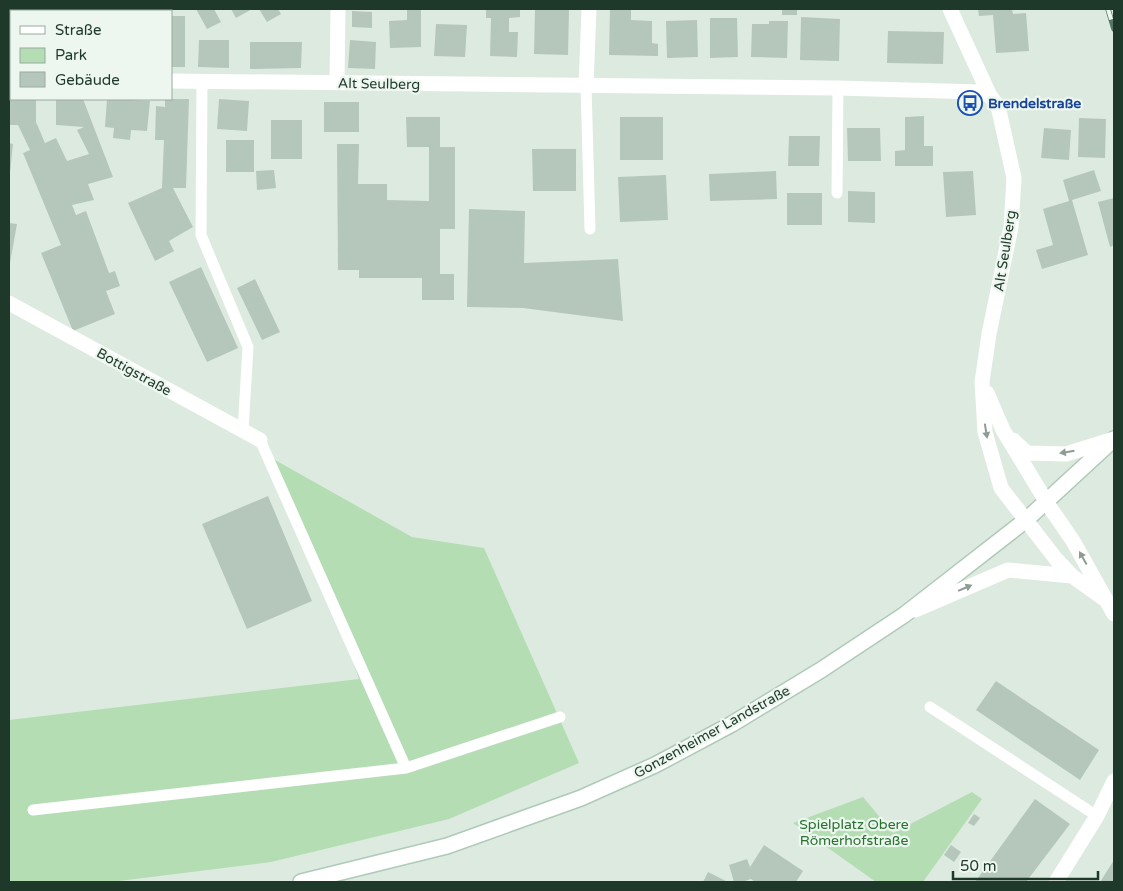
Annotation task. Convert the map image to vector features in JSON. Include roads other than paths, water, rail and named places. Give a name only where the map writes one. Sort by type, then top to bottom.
[{"type":"street","points":[[337,83],[338,9]]},
{"type":"street","points":[[586,86],[589,9]]},
{"type":"street","points":[[950,9],[990,96]]},
{"type":"street","name":"Alt Seulberg","points":[[172,81],[838,88],[978,92],[990,96],[998,106],[1014,178],[1011,227],[989,334],[982,382],[985,432],[1001,488],[1056,559],[1072,576],[1111,607]]},
{"type":"street","name":"Bottigstraße","points":[[9,303],[260,440]]},
{"type":"street","points":[[982,382],[1003,430],[1047,504],[1073,540],[1111,607]]},
{"type":"street","points":[[1003,430],[1026,453],[1066,454],[1114,439]]},
{"type":"street","name":"Gonzenheimer Landstraße","points":[[300,882],[447,846],[581,798],[655,765],[732,724],[821,670],[904,615],[1047,504],[1114,439]]},
{"type":"street","points":[[904,615],[1008,570],[1072,576]]},
{"type":"street","points":[[1056,882],[1098,816],[1114,781]]},
{"type":"lane","points":[[202,81],[201,235],[248,347],[243,431]]},
{"type":"lane","points":[[586,86],[590,229]]},
{"type":"lane","points":[[837,193],[838,88]]},
{"type":"lane","points":[[260,440],[406,768]]},
{"type":"lane","points":[[930,707],[1098,816]]},
{"type":"lane","points":[[33,810],[406,768],[560,717]]},
{"type":"railway","points":[[1108,9],[1114,29]]},
{"type":"place","name":"Brendelstraße","points":[[970,103]]},
{"type":"park label","name":"Spielplatz Obere Römerhofstraße","points":[[854,832]]}]
